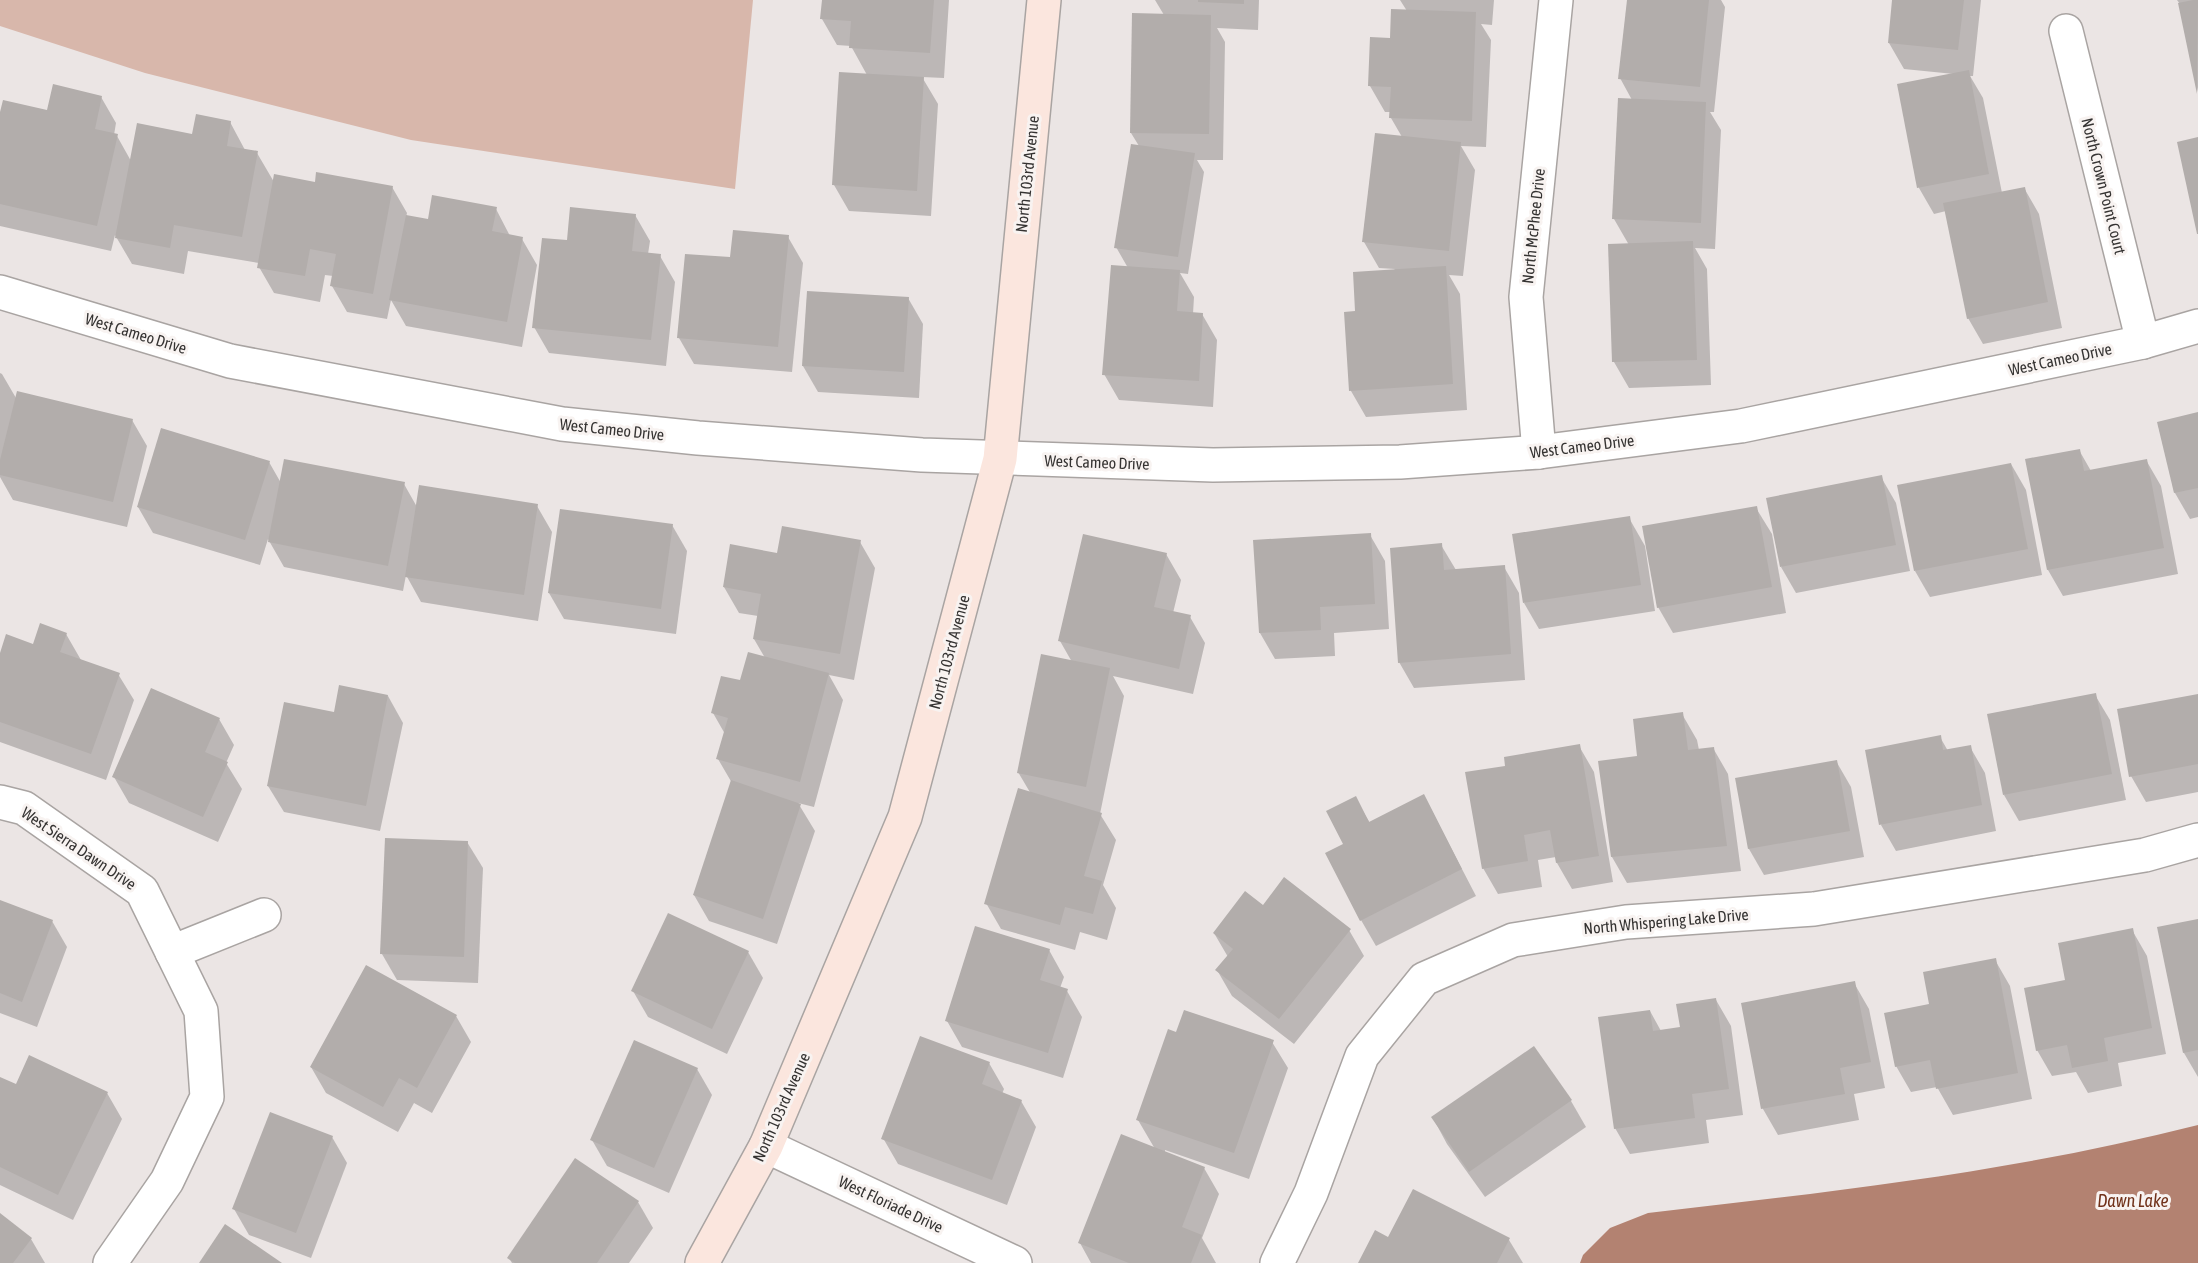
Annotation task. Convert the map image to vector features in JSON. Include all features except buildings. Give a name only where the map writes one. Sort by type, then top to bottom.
[{"type":"street","name":"North 103rd Avenue","points":[[702,1263],[766,1146],[905,817],[1000,459],[1044,0]]},
{"type":"street","name":"North McPhee Drive","points":[[1539,452],[1526,297],[1556,0]]},
{"type":"street","name":"North Crown Point Court","points":[[2066,32],[2143,342]]},
{"type":"street","name":"West Cameo Drive","points":[[0,292],[230,361],[562,424],[698,438],[922,455],[1213,465],[1400,462],[1539,452],[1741,426],[2143,342],[2198,326]]},
{"type":"street","name":"West Sierra Dawn Drive","points":[[0,802],[24,808],[142,891],[201,1011],[207,1097],[167,1180],[110,1263]]},
{"type":"street","name":"North Whispering Lake Drive","points":[[1277,1263],[1311,1193],[1362,1056],[1424,979],[1513,940],[1626,922],[1814,909],[2145,855],[2198,840]]},
{"type":"street","points":[[172,952],[264,915]]},
{"type":"street","name":"West Floriade Drive","points":[[766,1146],[1015,1263]]},
{"type":"shaded area","points":[[0,0],[753,0],[735,189],[411,140],[145,73],[0,26]]},
{"type":"water","name":"Dawn Lake","points":[[2198,1125],[2198,1263],[1580,1263],[1583,1255],[1610,1228],[1648,1213],[1855,1188],[1993,1168]]}]
